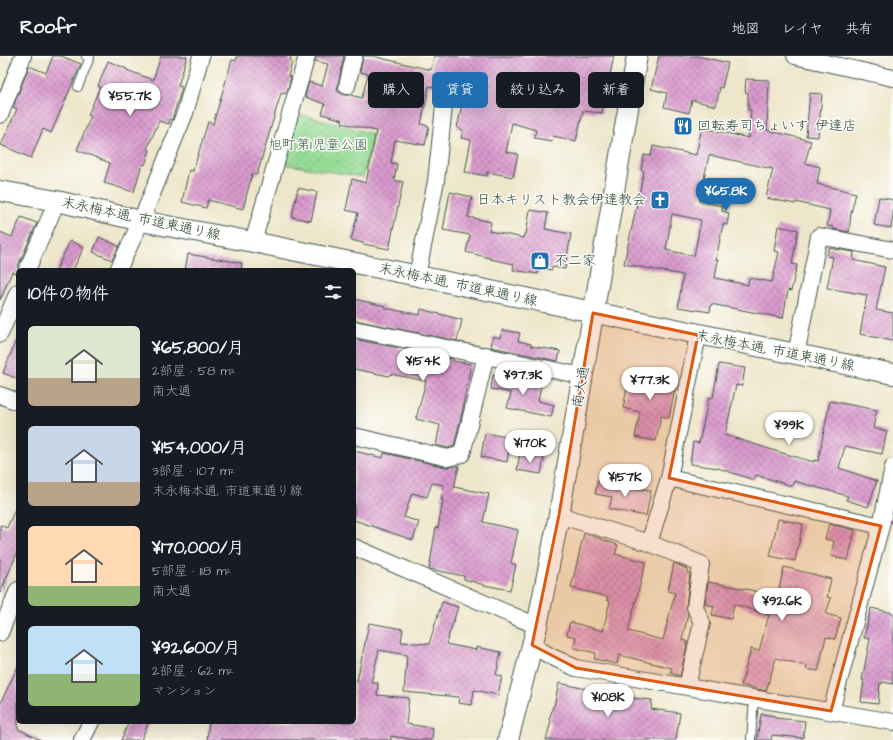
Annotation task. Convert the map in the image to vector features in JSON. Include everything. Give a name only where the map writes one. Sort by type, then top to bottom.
[{"type":"street","points":[[0,115],[24,56]]},
{"type":"street","points":[[119,268],[141,221],[185,113],[201,56]]},
{"type":"street","points":[[252,242],[307,56]]},
{"type":"street","points":[[347,86],[354,56]]},
{"type":"street","name":"南大通","points":[[508,740],[534,636],[559,515],[637,56]]},
{"type":"street","points":[[795,56],[893,78]]},
{"type":"street","points":[[417,276],[436,181],[444,108]]},
{"type":"street","name":"末永梅本通, 市道東通り線","points":[[0,190],[57,201],[141,221],[252,242],[893,374]]},
{"type":"street","points":[[29,268],[57,201]]},
{"type":"street","points":[[796,355],[819,236],[893,250]]},
{"type":"street","points":[[0,334],[16,297]]},
{"type":"street","points":[[356,329],[583,376]]},
{"type":"street","points":[[650,543],[669,478],[698,335]]},
{"type":"street","points":[[356,436],[448,458],[462,454],[486,355]]},
{"type":"street","points":[[0,394],[16,401]]},
{"type":"street","points":[[831,711],[890,496],[893,467]]},
{"type":"street","points":[[669,478],[881,526]]},
{"type":"street","points":[[559,515],[650,543],[701,564],[695,607],[702,623],[687,686]]},
{"type":"street","points":[[356,548],[534,636],[550,656],[576,668],[754,697],[893,722]]},
{"type":"street","points":[[0,633],[16,595]]},
{"type":"street","points":[[82,740],[90,724]]},
{"type":"lane","points":[[78,87],[90,57],[86,56]]},
{"type":"lane","points":[[751,740],[754,697]]},
{"type":"highlighted area","points":[[593,313],[698,335],[669,478],[881,526],[831,711],[576,668],[532,645],[559,515]]},
{"type":"green space","name":"旭町第1児童公園","points":[[299,114],[373,134],[363,177],[282,164]]},
{"type":"building","points":[[53,56],[61,56],[81,64],[51,133],[43,129],[31,158],[1,145],[17,109],[13,107],[29,66],[46,73]]},
{"type":"building","points":[[161,56],[187,56],[178,86],[182,87],[172,120],[170,119],[169,124],[159,121],[147,149],[150,150],[145,165],[142,164],[134,192],[104,183],[110,163],[77,150],[91,116],[88,115],[100,87],[98,86],[108,61],[153,80]]},
{"type":"building","points":[[237,56],[291,56],[290,61],[292,62],[288,76],[291,77],[287,92],[285,94],[281,93],[257,175],[252,174],[243,209],[208,200],[206,208],[182,202],[189,170],[193,171],[208,122],[213,124],[232,60],[236,61]]},
{"type":"building","points":[[316,56],[344,56],[337,91],[344,95],[362,98],[368,74],[360,72],[363,56],[372,56],[431,70],[434,56],[614,56],[611,72],[588,72],[588,108],[603,108],[602,113],[583,111],[576,141],[553,136],[552,141],[534,138],[536,130],[512,123],[506,152],[518,154],[513,177],[487,172],[487,176],[465,172],[471,140],[461,138],[463,130],[457,128],[461,108],[488,108],[488,72],[432,72],[432,87],[429,86],[421,124],[429,126],[425,145],[395,140],[391,163],[397,164],[394,180],[403,182],[389,249],[351,240],[358,213],[346,210],[352,179],[366,183],[376,131],[342,123],[343,120],[322,114],[325,104],[305,97],[309,82],[322,86],[328,64],[315,61]]},
{"type":"building","points":[[659,56],[698,56],[728,63],[722,88],[720,87],[716,106],[692,100],[689,113],[664,107],[667,93],[651,89]]},
{"type":"building","points":[[746,79],[769,80],[767,130],[811,141],[805,163],[820,167],[817,184],[856,193],[851,213],[849,232],[833,229],[833,227],[827,226],[830,210],[796,202],[795,204],[766,198],[773,169],[709,155],[699,201],[723,206],[722,211],[729,213],[727,225],[723,224],[716,260],[718,260],[715,278],[748,285],[749,278],[772,282],[779,252],[774,251],[778,226],[798,230],[792,264],[797,265],[791,291],[788,290],[783,318],[711,304],[710,312],[678,307],[683,275],[624,264],[644,171],[641,170],[644,155],[651,156],[653,146],[696,155],[702,128],[749,138],[751,110],[748,110],[748,93],[745,92]],"holes":[[[672,214],[701,220],[694,256],[666,250]]]},
{"type":"building","points":[[810,93],[822,94],[818,137],[806,136]]},
{"type":"building","points":[[298,188],[317,192],[311,221],[292,217]]},
{"type":"building","points":[[450,192],[472,197],[468,217],[491,222],[489,231],[523,238],[524,234],[526,234],[530,210],[548,213],[545,229],[571,234],[565,269],[552,267],[552,270],[539,268],[538,274],[513,270],[514,264],[466,252],[470,235],[443,230]]},
{"type":"building","points":[[879,197],[893,200],[891,228],[874,225]]},
{"type":"building","points":[[21,217],[37,223],[18,268],[16,268],[16,273],[12,272],[0,300],[0,232],[12,237]]},
{"type":"building","points":[[99,237],[119,246],[112,260],[93,252]]},
{"type":"building","points":[[70,241],[84,247],[74,268],[57,268]]},
{"type":"building","points":[[829,248],[854,252],[853,260],[885,267],[876,310],[893,313],[893,341],[860,334],[867,295],[827,288],[833,257],[827,256]]},
{"type":"building","points":[[188,254],[242,263],[241,268],[185,268]]},
{"type":"building","points":[[356,299],[385,306],[385,308],[420,315],[421,309],[462,320],[457,341],[356,320]]},
{"type":"building","points":[[502,330],[520,333],[518,341],[531,344],[531,346],[560,351],[558,361],[491,347],[493,336],[500,338]]},
{"type":"building","points":[[356,339],[471,364],[464,405],[454,446],[448,448],[436,445],[440,425],[416,419],[426,381],[390,374],[389,376],[356,369]]},
{"type":"building","points":[[16,340],[16,378],[3,373]]},
{"type":"building","points":[[719,364],[745,368],[742,386],[736,385],[725,435],[779,452],[814,462],[814,460],[818,461],[830,401],[877,410],[873,428],[887,431],[882,454],[845,446],[839,468],[877,481],[868,507],[846,500],[848,496],[794,481],[792,486],[756,475],[754,480],[718,468],[690,464],[693,442],[699,443],[709,397],[713,398]]},
{"type":"building","points":[[631,369],[677,379],[669,418],[661,416],[656,441],[635,437],[640,412],[623,408]]},
{"type":"building","points":[[493,375],[541,385],[538,401],[554,405],[551,417],[507,408],[511,393],[491,389]]},
{"type":"building","points":[[485,433],[511,438],[507,462],[481,457]]},
{"type":"building","points":[[356,451],[383,458],[384,453],[446,467],[459,466],[454,487],[489,494],[483,522],[518,530],[511,563],[516,565],[510,590],[464,579],[464,576],[429,569],[436,527],[438,528],[443,500],[441,500],[444,485],[432,483],[427,497],[412,493],[404,517],[419,522],[413,540],[356,521]]},
{"type":"building","points":[[520,453],[544,457],[541,474],[517,470]]},
{"type":"building","points":[[598,480],[631,488],[651,490],[646,516],[609,509],[612,497],[595,494]]},
{"type":"building","points":[[16,507],[16,556],[0,593],[0,525],[7,528]]},
{"type":"building","points":[[778,519],[803,524],[795,561],[770,556]]},
{"type":"building","points":[[829,524],[855,530],[848,560],[831,556],[834,541],[825,539]]},
{"type":"building","points":[[584,533],[618,545],[615,554],[646,562],[628,631],[663,640],[675,593],[668,591],[674,563],[687,569],[687,573],[690,573],[686,606],[688,614],[682,640],[687,641],[687,645],[680,676],[670,673],[672,668],[619,655],[617,664],[594,659],[596,653],[574,648],[576,637],[567,635],[570,622],[603,631],[610,601],[607,600],[608,597],[571,588]]},
{"type":"building","points":[[784,567],[831,579],[827,597],[831,598],[826,614],[841,618],[835,639],[826,637],[818,671],[806,669],[807,666],[776,658],[766,691],[741,685],[751,649],[759,651],[769,615],[734,604],[731,619],[712,615],[714,606],[705,604],[708,582],[751,590],[777,598]]},
{"type":"building","points":[[442,602],[458,607],[446,644],[476,650],[476,647],[501,652],[496,675],[502,676],[498,695],[474,690],[472,705],[458,703],[459,697],[404,692],[407,655],[379,650],[371,683],[378,683],[377,695],[409,698],[406,724],[433,728],[432,740],[416,740],[391,736],[391,740],[207,740],[209,724],[356,724],[356,681],[369,623],[403,629],[401,642],[429,644]]},
{"type":"building","points":[[871,608],[893,613],[893,684],[880,683],[878,704],[861,702],[864,680],[862,680],[870,639],[864,638]]},
{"type":"building","points":[[16,670],[16,724],[18,724],[18,729],[41,740],[0,740],[0,704]]},
{"type":"building","points":[[559,683],[631,698],[652,700],[651,709],[680,713],[676,740],[546,740],[551,721],[549,720]]},
{"type":"building","points":[[761,714],[775,716],[775,718],[805,721],[803,738],[772,735],[771,740],[757,740]]},
{"type":"building","points":[[128,724],[148,724],[141,740],[121,740]]},
{"type":"place","name":"回転寿司ちょいす 伊達店","points":[[683,126]]},
{"type":"place","name":"日本キリスト教会伊達教会","points":[[660,200]]},
{"type":"place","name":"不二家","points":[[540,261]]}]
